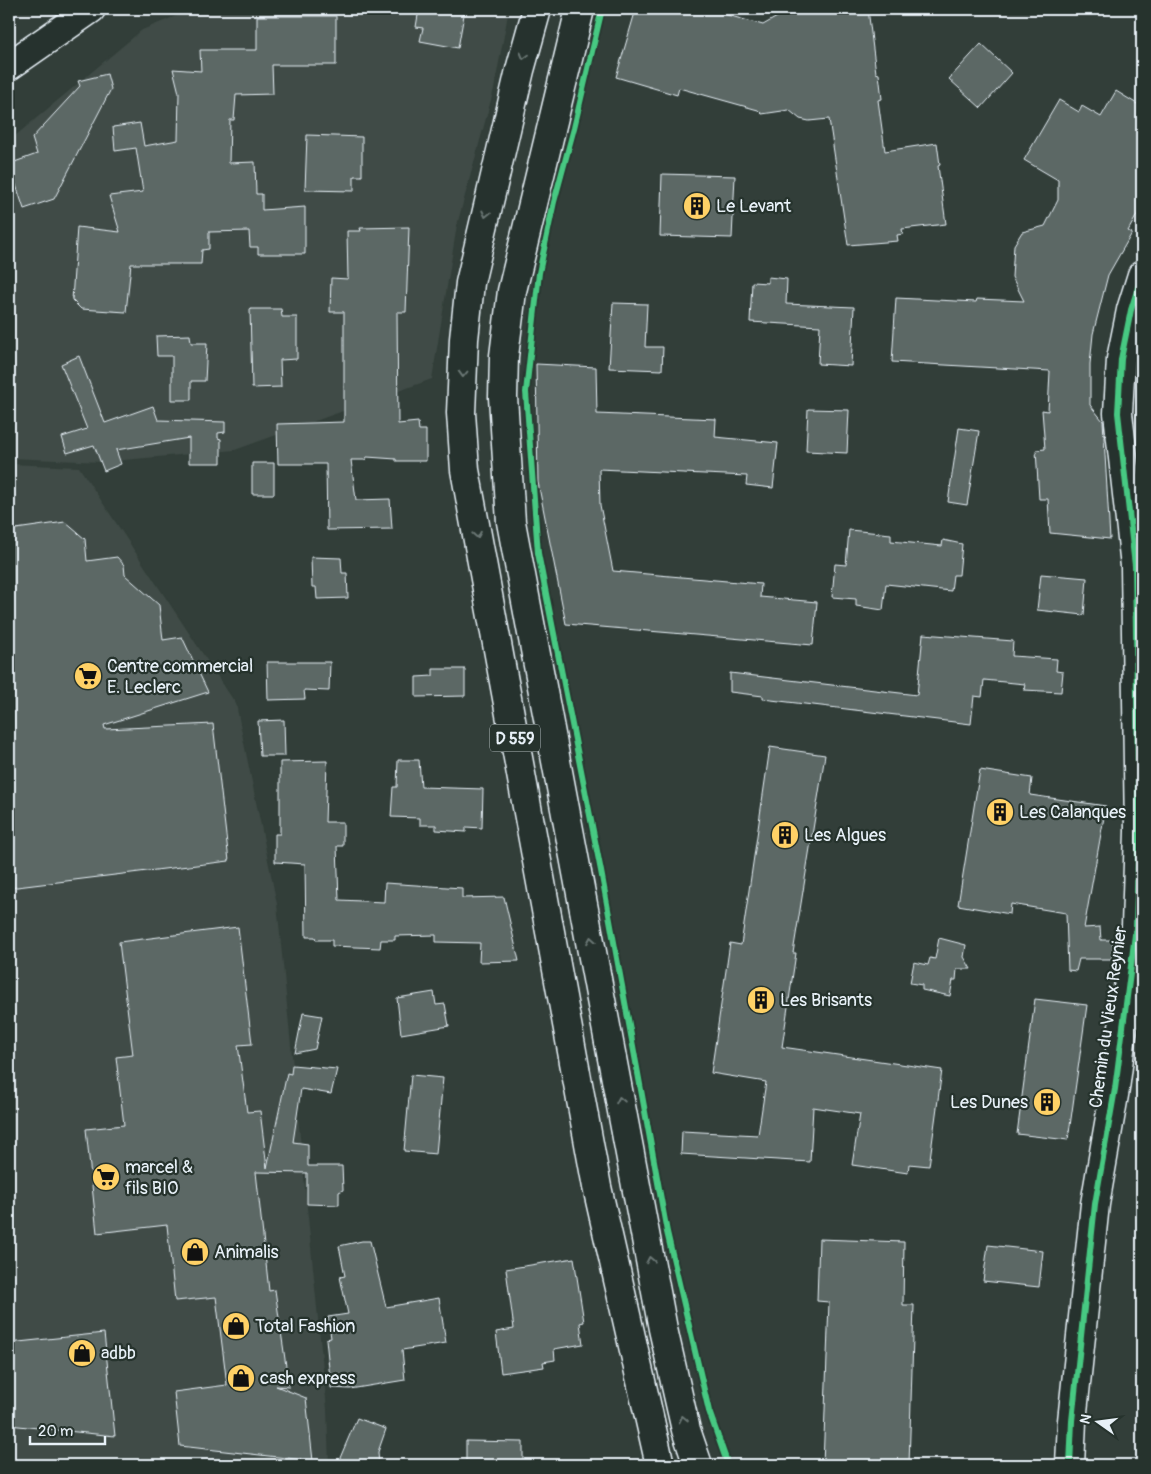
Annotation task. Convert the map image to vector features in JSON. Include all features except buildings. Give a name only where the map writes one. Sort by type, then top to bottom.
[{"type":"main road","points":[[9,66],[91,9]]},
{"type":"main road","name":"D 559","points":[[537,9],[520,70],[470,283],[464,339],[461,413],[465,470],[597,1187],[660,1465]]},
{"type":"main road","name":"D 559","points":[[580,9],[512,291],[503,389],[506,457],[512,522],[661,1320],[686,1430],[698,1465]]},
{"type":"main road","name":"Chemin du Vieux Reynier","points":[[1070,1465],[1073,1405],[1095,1204],[1115,1089],[1136,927],[1139,804],[1135,566],[1118,413],[1121,359],[1131,310],[1142,275]]},
{"type":"shaded area","points":[[193,9],[509,9],[494,89],[457,225],[432,379],[235,450],[102,462],[9,458],[9,141],[142,30]]},
{"type":"shaded area","points":[[9,464],[79,467],[236,704],[277,904],[327,1409],[329,1465],[9,1465]]},
{"type":"cycle path","points":[[602,9],[574,128],[554,202],[539,273],[526,392],[538,553],[601,871],[667,1232],[709,1411],[728,1465]]},
{"type":"cycle path","points":[[1070,1465],[1072,1421],[1095,1204],[1115,1089],[1136,927],[1139,831],[1135,566],[1118,413],[1121,359],[1131,310],[1142,275]]},
{"type":"place","name":"Le Levant","points":[[697,206]]},
{"type":"place","name":"Centre commercial E. Leclerc","points":[[88,676]]},
{"type":"place","name":"Les Calanques","points":[[1000,812]]},
{"type":"place","name":"Les Algues","points":[[785,835]]},
{"type":"place","name":"Les Brisants","points":[[761,1000]]},
{"type":"place","name":"Les Dunes","points":[[1047,1102]]},
{"type":"place","name":"marcel & fils BIO","points":[[106,1177]]},
{"type":"place","name":"Animalis","points":[[195,1252]]},
{"type":"place","name":"Total Fashion","points":[[236,1326]]},
{"type":"place","name":"adbb","points":[[82,1353]]},
{"type":"place","name":"cash express","points":[[241,1378]]}]
